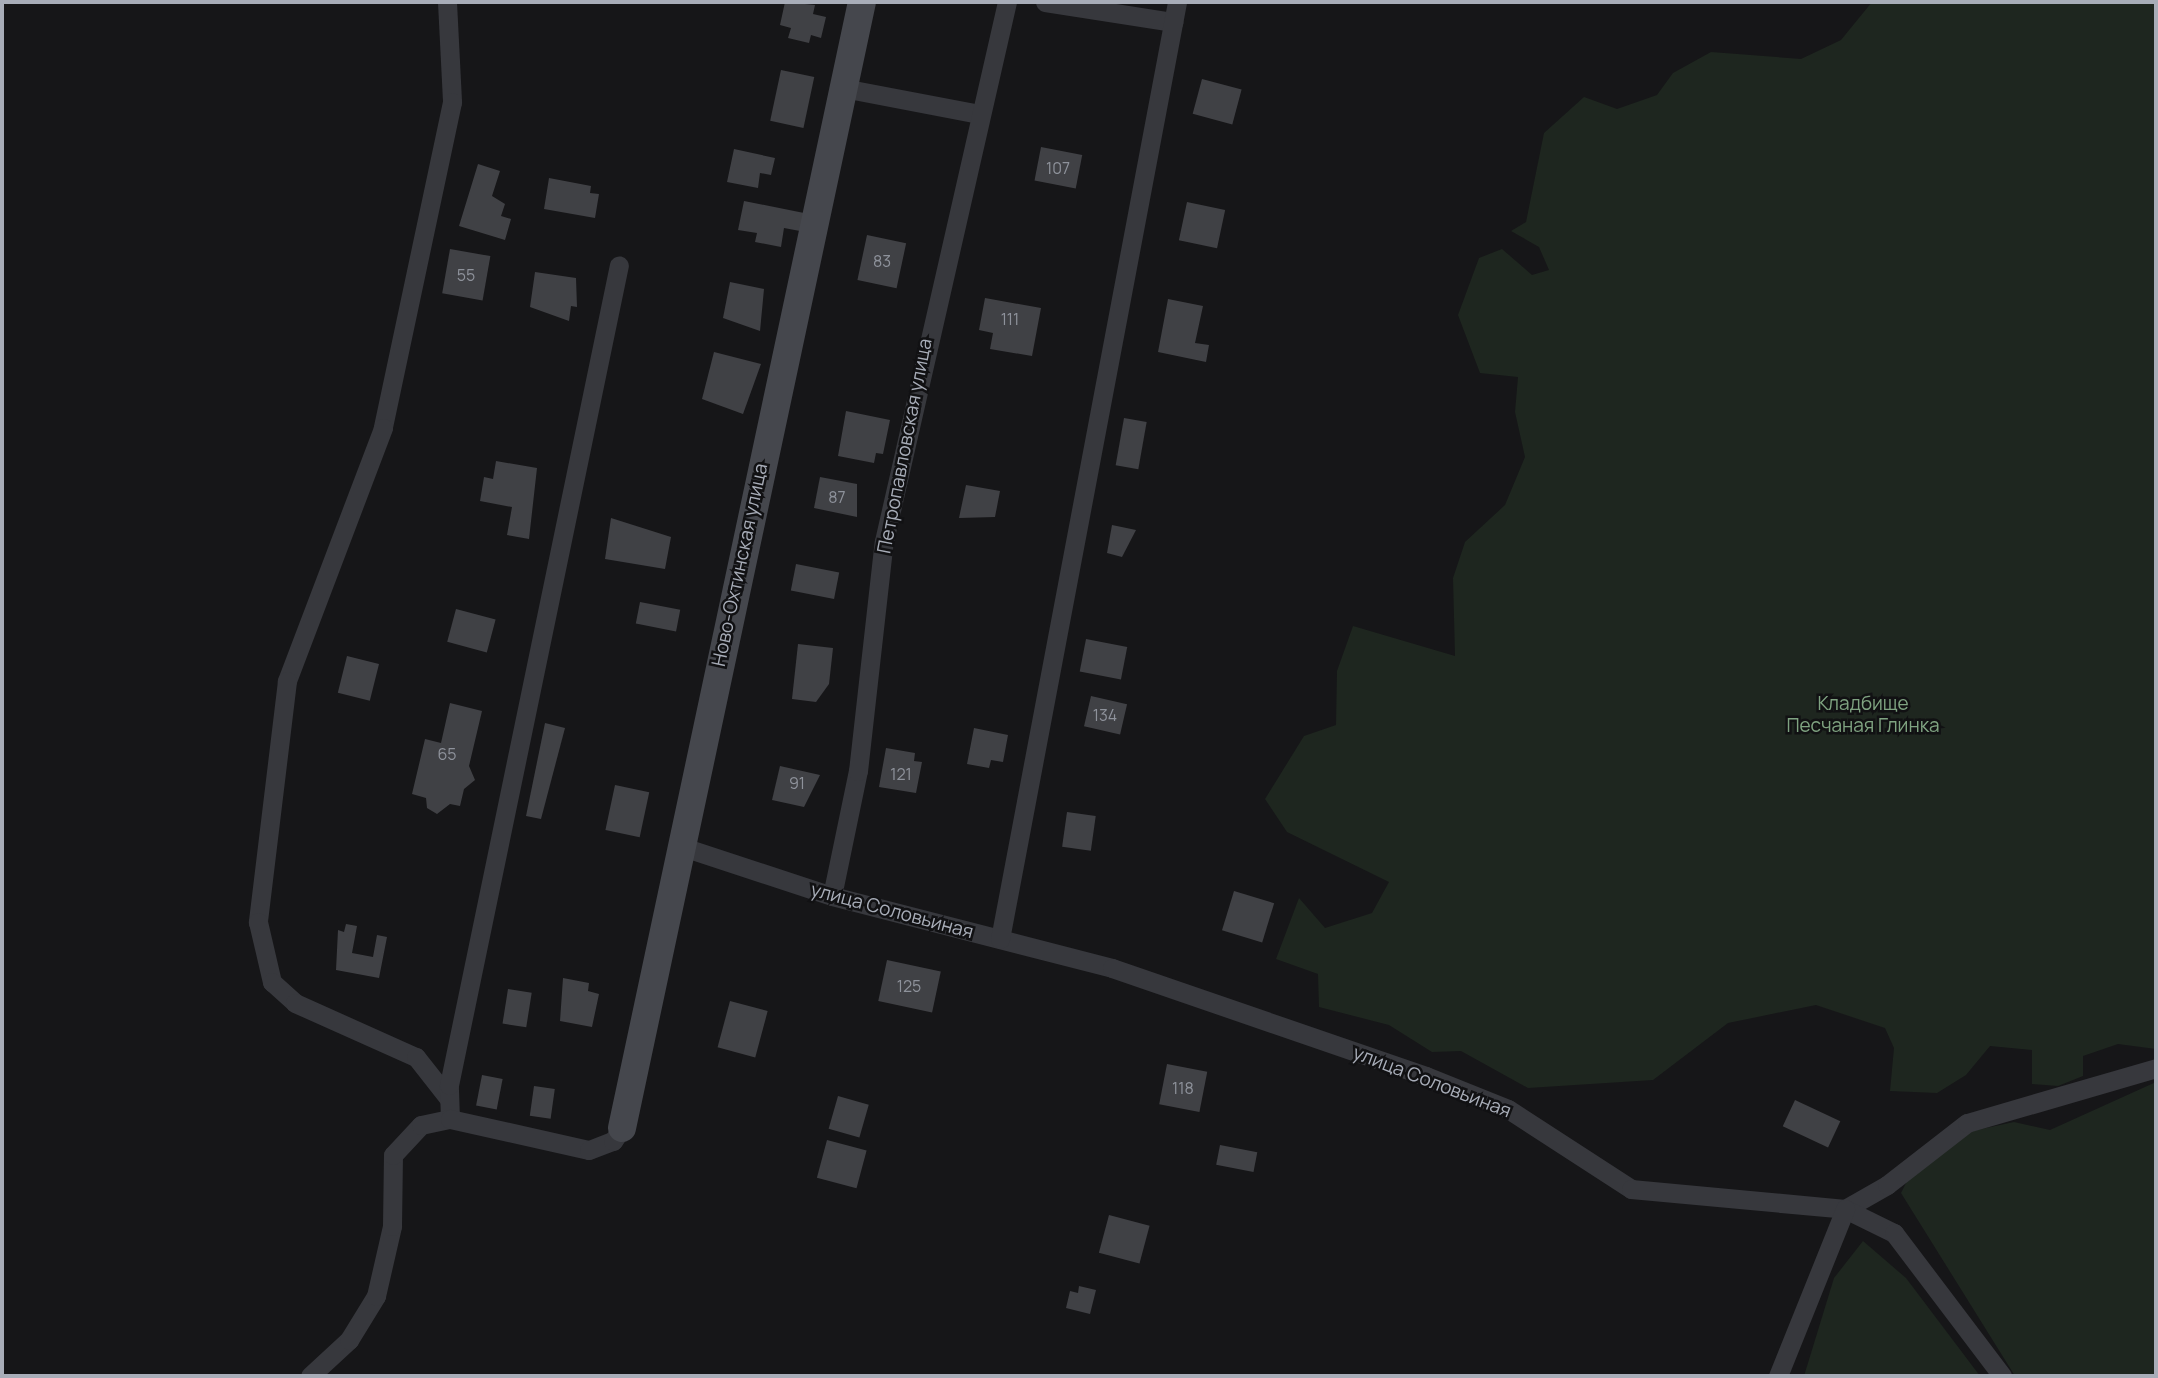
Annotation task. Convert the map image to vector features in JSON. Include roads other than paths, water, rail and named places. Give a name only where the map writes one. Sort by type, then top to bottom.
[{"type":"street","points":[[447,2],[453,102],[383,428],[287,681],[268,801],[258,922],[272,982],[295,1003],[416,1057],[449,1099]]},
{"type":"street","name":"Ново-Охтинская улица","points":[[622,1128],[862,2]]},
{"type":"street","name":"Петропавловская улица","points":[[832,896],[858,771],[884,541],[979,114],[1007,2]]},
{"type":"street","points":[[1045,2],[1173,22]]},
{"type":"street","points":[[1000,939],[1177,2]]},
{"type":"street","points":[[843,88],[979,114]]},
{"type":"street","points":[[450,1119],[449,1099],[619,265]]},
{"type":"street","name":"улица Соловьиная","points":[[680,846],[832,896],[1112,968],[1426,1076],[1508,1109],[1631,1189],[1845,1209]]},
{"type":"street","points":[[1778,1376],[1845,1209],[1887,1185],[1967,1122],[2156,1068]]},
{"type":"street","points":[[310,1376],[349,1340],[376,1296],[392,1226],[393,1155],[421,1125],[450,1119],[570,1149],[602,1147],[622,1128]]},
{"type":"street","points":[[1845,1209],[1894,1233],[2002,1376]]},
{"type":"park label","name":"Кладбище Песчаная Глинка","points":[[1863,715]]}]
